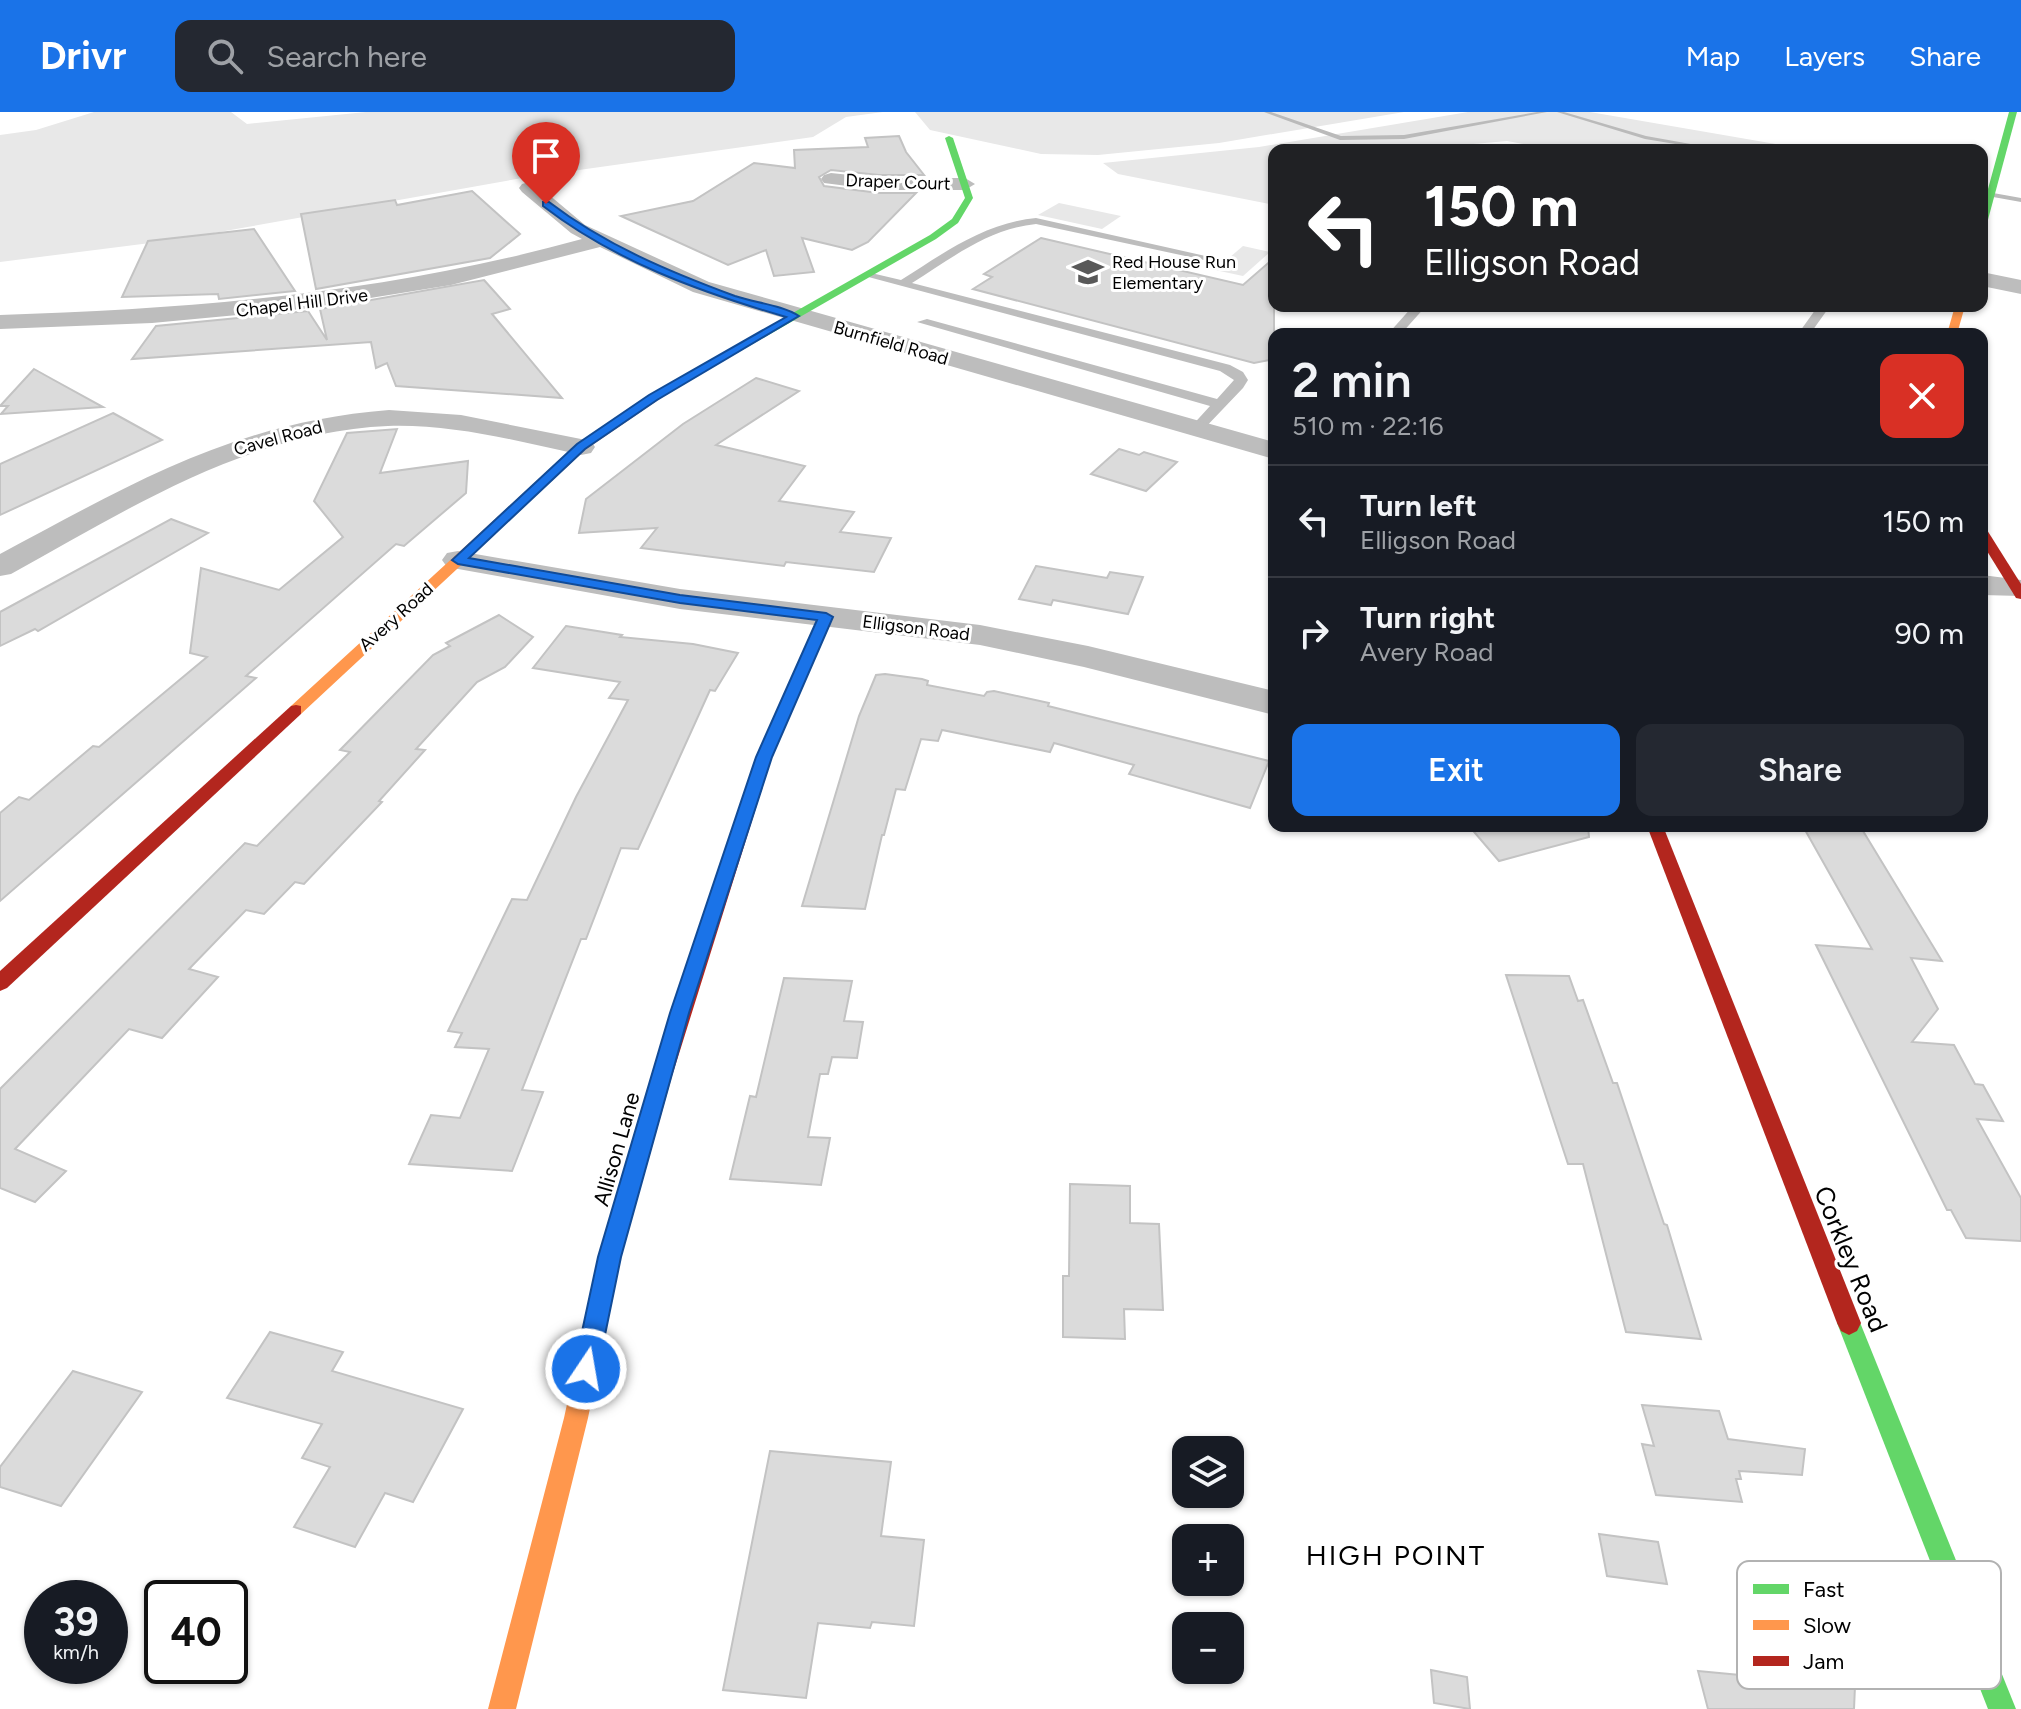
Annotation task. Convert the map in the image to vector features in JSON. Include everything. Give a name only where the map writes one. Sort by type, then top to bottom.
[{"type":"street","points":[[1988,203],[2015,116]]},
{"type":"street","points":[[949,138],[965,184]]},
{"type":"street","name":"Draper Court","points":[[831,179],[879,184],[965,184]]},
{"type":"street","name":"Avery Road","points":[[0,983],[581,447],[653,397],[933,237],[966,207],[969,198],[965,184]]},
{"type":"street","name":"Burnfield Road","points":[[529,188],[563,218],[599,241],[701,287],[1268,449]]},
{"type":"street","name":"Chapel Hill Drive","points":[[5,327],[130,320],[296,305],[462,277],[599,241]]},
{"type":"street","points":[[1988,280],[2021,287]]},
{"type":"street","name":"Cavel Road","points":[[0,567],[188,467],[254,442],[326,424],[387,418],[435,420],[483,426],[581,447]]},
{"type":"street","points":[[1988,543],[2018,592]]},
{"type":"street","name":"Elligson Road","points":[[458,560],[680,599],[1012,641],[1268,702]]},
{"type":"street","points":[[1988,586],[2018,592]]},
{"type":"street","name":"Allison Lane","points":[[502,1709],[576,1418],[610,1257],[680,1013],[764,757],[826,617]]},
{"type":"street","name":"Corkley Road","points":[[1657,832],[1943,1561]]},
{"type":"street","name":"Corkley Road","points":[[1994,1689],[2002,1709]]},
{"type":"lane","points":[[903,284],[997,227],[1020,221],[1036,221],[1204,257]]},
{"type":"lane","points":[[867,275],[1225,368],[1238,375],[1241,380],[1196,429]]},
{"type":"lane","points":[[1400,328],[1414,312]]},
{"type":"lane","points":[[923,322],[1219,404]]},
{"type":"shaded area","points":[[94,112],[231,112],[247,124],[366,112],[883,112],[846,117],[813,137],[522,178],[174,240],[0,262],[0,135],[36,130]]},
{"type":"shaded area","points":[[915,112],[1404,112],[1219,143],[1098,155],[1041,154],[930,130]]},
{"type":"shaded area","points":[[1468,112],[1590,112],[1776,144],[1524,144],[1507,141],[1473,144],[1277,144]]},
{"type":"shaded area","points":[[1268,145],[1268,204],[1118,174],[1103,163]]},
{"type":"shaded area","points":[[1059,203],[1121,216],[1102,229],[1038,215]]},
{"type":"shaded area","points":[[1243,246],[1268,252],[1243,276],[1215,270]]},
{"type":"building","points":[[899,136],[906,152],[924,175],[879,175],[831,170],[819,177],[824,186],[879,193],[916,193],[868,242],[852,250],[802,238],[814,272],[774,276],[766,250],[728,265],[621,216],[693,201],[754,163],[795,168],[794,150],[868,147],[865,138]]},
{"type":"building","points":[[472,191],[520,234],[490,258],[316,289],[301,214],[395,200],[397,205]]},
{"type":"building","points":[[254,229],[295,291],[219,299],[218,294],[122,297],[148,241]]},
{"type":"building","points":[[1041,238],[1243,285],[1268,263],[1268,312],[1274,312],[1274,328],[1268,328],[1268,360],[1254,363],[973,289],[992,277],[984,274]]},
{"type":"building","points":[[484,280],[510,309],[492,314],[562,398],[396,386],[387,363],[376,368],[371,342],[132,359],[156,326],[308,311],[327,340],[320,309]]},
{"type":"building","points":[[34,369],[103,407],[1,414],[8,406],[0,406]]},
{"type":"building","points":[[756,378],[799,391],[716,445],[805,466],[779,501],[854,512],[840,532],[891,538],[874,572],[786,562],[784,566],[641,548],[657,528],[579,533],[586,499],[683,424]]},
{"type":"building","points":[[113,413],[162,440],[0,515],[0,464]]},
{"type":"building","points":[[397,429],[380,473],[468,461],[466,493],[404,546],[396,544],[246,676],[256,678],[0,901],[0,813],[19,797],[29,800],[93,746],[99,747],[207,657],[190,653],[201,568],[279,590],[343,537],[314,501],[347,433]]},
{"type":"building","points":[[1119,449],[1139,455],[1144,452],[1177,462],[1146,491],[1091,474]]},
{"type":"building","points":[[171,519],[208,533],[38,631],[35,629],[0,646],[0,612]]},
{"type":"building","points":[[1036,566],[1107,578],[1110,572],[1143,577],[1128,614],[1053,600],[1051,605],[1019,599]]},
{"type":"building","points":[[499,615],[533,637],[505,667],[477,682],[416,749],[425,750],[379,801],[382,802],[304,884],[295,882],[264,914],[246,910],[189,969],[218,977],[162,1038],[129,1029],[15,1149],[66,1171],[35,1202],[0,1188],[0,1089],[245,843],[257,846],[350,752],[340,750],[433,655],[450,646],[446,643]]},
{"type":"building","points":[[566,626],[622,635],[620,637],[693,644],[738,653],[715,691],[710,690],[638,849],[621,848],[586,939],[581,939],[522,1090],[543,1092],[512,1171],[409,1164],[431,1115],[460,1118],[489,1049],[455,1047],[462,1033],[448,1031],[512,899],[527,900],[576,797],[628,700],[609,698],[620,682],[533,668]]},
{"type":"building","points":[[876,675],[922,679],[928,681],[927,685],[984,696],[994,691],[1049,703],[1048,706],[1268,761],[1268,763],[1250,808],[1129,774],[1134,765],[1054,743],[1050,752],[942,730],[938,741],[921,739],[905,790],[896,789],[865,909],[802,906],[859,716]]},
{"type":"building","points":[[1474,832],[1589,832],[1589,837],[1499,861]]},
{"type":"building","points":[[1806,832],[1864,832],[1942,961],[1911,958],[1938,1009],[1912,1042],[1954,1045],[1975,1084],[1983,1085],[2003,1121],[1977,1119],[2021,1198],[2021,1241],[1966,1238],[1951,1210],[1947,1210],[1816,945],[1872,949]]},
{"type":"building","points":[[1506,975],[1569,976],[1578,1001],[1583,1000],[1613,1083],[1617,1083],[1664,1224],[1667,1225],[1701,1339],[1626,1332],[1583,1164],[1568,1164]]},
{"type":"building","points":[[784,978],[852,981],[844,1021],[863,1022],[857,1058],[832,1057],[828,1074],[820,1074],[808,1137],[830,1138],[821,1185],[730,1179],[750,1096],[756,1097]]},
{"type":"building","points":[[1070,1184],[1130,1186],[1130,1223],[1159,1224],[1163,1310],[1124,1309],[1125,1339],[1063,1337],[1063,1276],[1069,1276]]},
{"type":"building","points":[[270,1332],[343,1352],[332,1371],[463,1409],[413,1502],[385,1493],[355,1547],[294,1527],[330,1467],[302,1458],[322,1424],[227,1398]]},
{"type":"building","points":[[73,1371],[142,1392],[61,1506],[0,1487],[0,1467]]},
{"type":"building","points":[[1642,1405],[1719,1411],[1728,1439],[1805,1449],[1802,1475],[1739,1471],[1741,1479],[1736,1479],[1742,1502],[1656,1495],[1642,1444],[1654,1446]]},
{"type":"building","points":[[770,1451],[891,1462],[881,1536],[924,1540],[914,1626],[872,1622],[870,1628],[818,1623],[806,1698],[723,1690]]},
{"type":"building","points":[[1599,1534],[1658,1542],[1667,1584],[1607,1576]]},
{"type":"building","points":[[1431,1670],[1467,1677],[1470,1709],[1434,1703]]},
{"type":"building","points":[[1698,1671],[1737,1675],[1737,1689],[1855,1689],[1854,1709],[1708,1709]]},
{"type":"waterway","points":[[1266,112],[1340,138],[1404,137],[1545,112]]},
{"type":"waterway","points":[[1559,112],[1645,137],[1686,144]]},
{"type":"waterway","points":[[1624,112],[1665,112]]},
{"type":"waterway","points":[[1988,194],[2021,200]]},
{"type":"traffic: fast","points":[[1988,205],[2013,112]]},
{"type":"traffic: fast","points":[[684,379],[933,237],[955,221],[969,198],[949,138]]},
{"type":"traffic: fast","points":[[1849,1323],[1943,1561]]},
{"type":"traffic: fast","points":[[1994,1689],[2002,1709]]},
{"type":"traffic: slow","points":[[1954,328],[1958,312]]},
{"type":"traffic: slow","points":[[296,710],[581,447],[684,379]]},
{"type":"traffic: slow","points":[[502,1709],[576,1418],[610,1257],[663,1073]]},
{"type":"traffic: jam","points":[[1988,543],[2021,595]]},
{"type":"traffic: jam","points":[[663,1073],[764,757],[826,617]]},
{"type":"traffic: jam","points":[[0,983],[296,710]]},
{"type":"traffic: jam","points":[[1657,832],[1849,1323]]},
{"type":"place","name":"Red House Run Elementary","points":[[1088,272]]},
{"type":"district","name":"HIGH POINT","points":[[1396,1555]]},
{"type":"route","points":[[546,204],[578,229],[654,268],[734,299],[794,316],[653,397],[581,447],[458,560],[680,599],[826,617],[764,757],[680,1013],[610,1257],[586,1369]]}]
